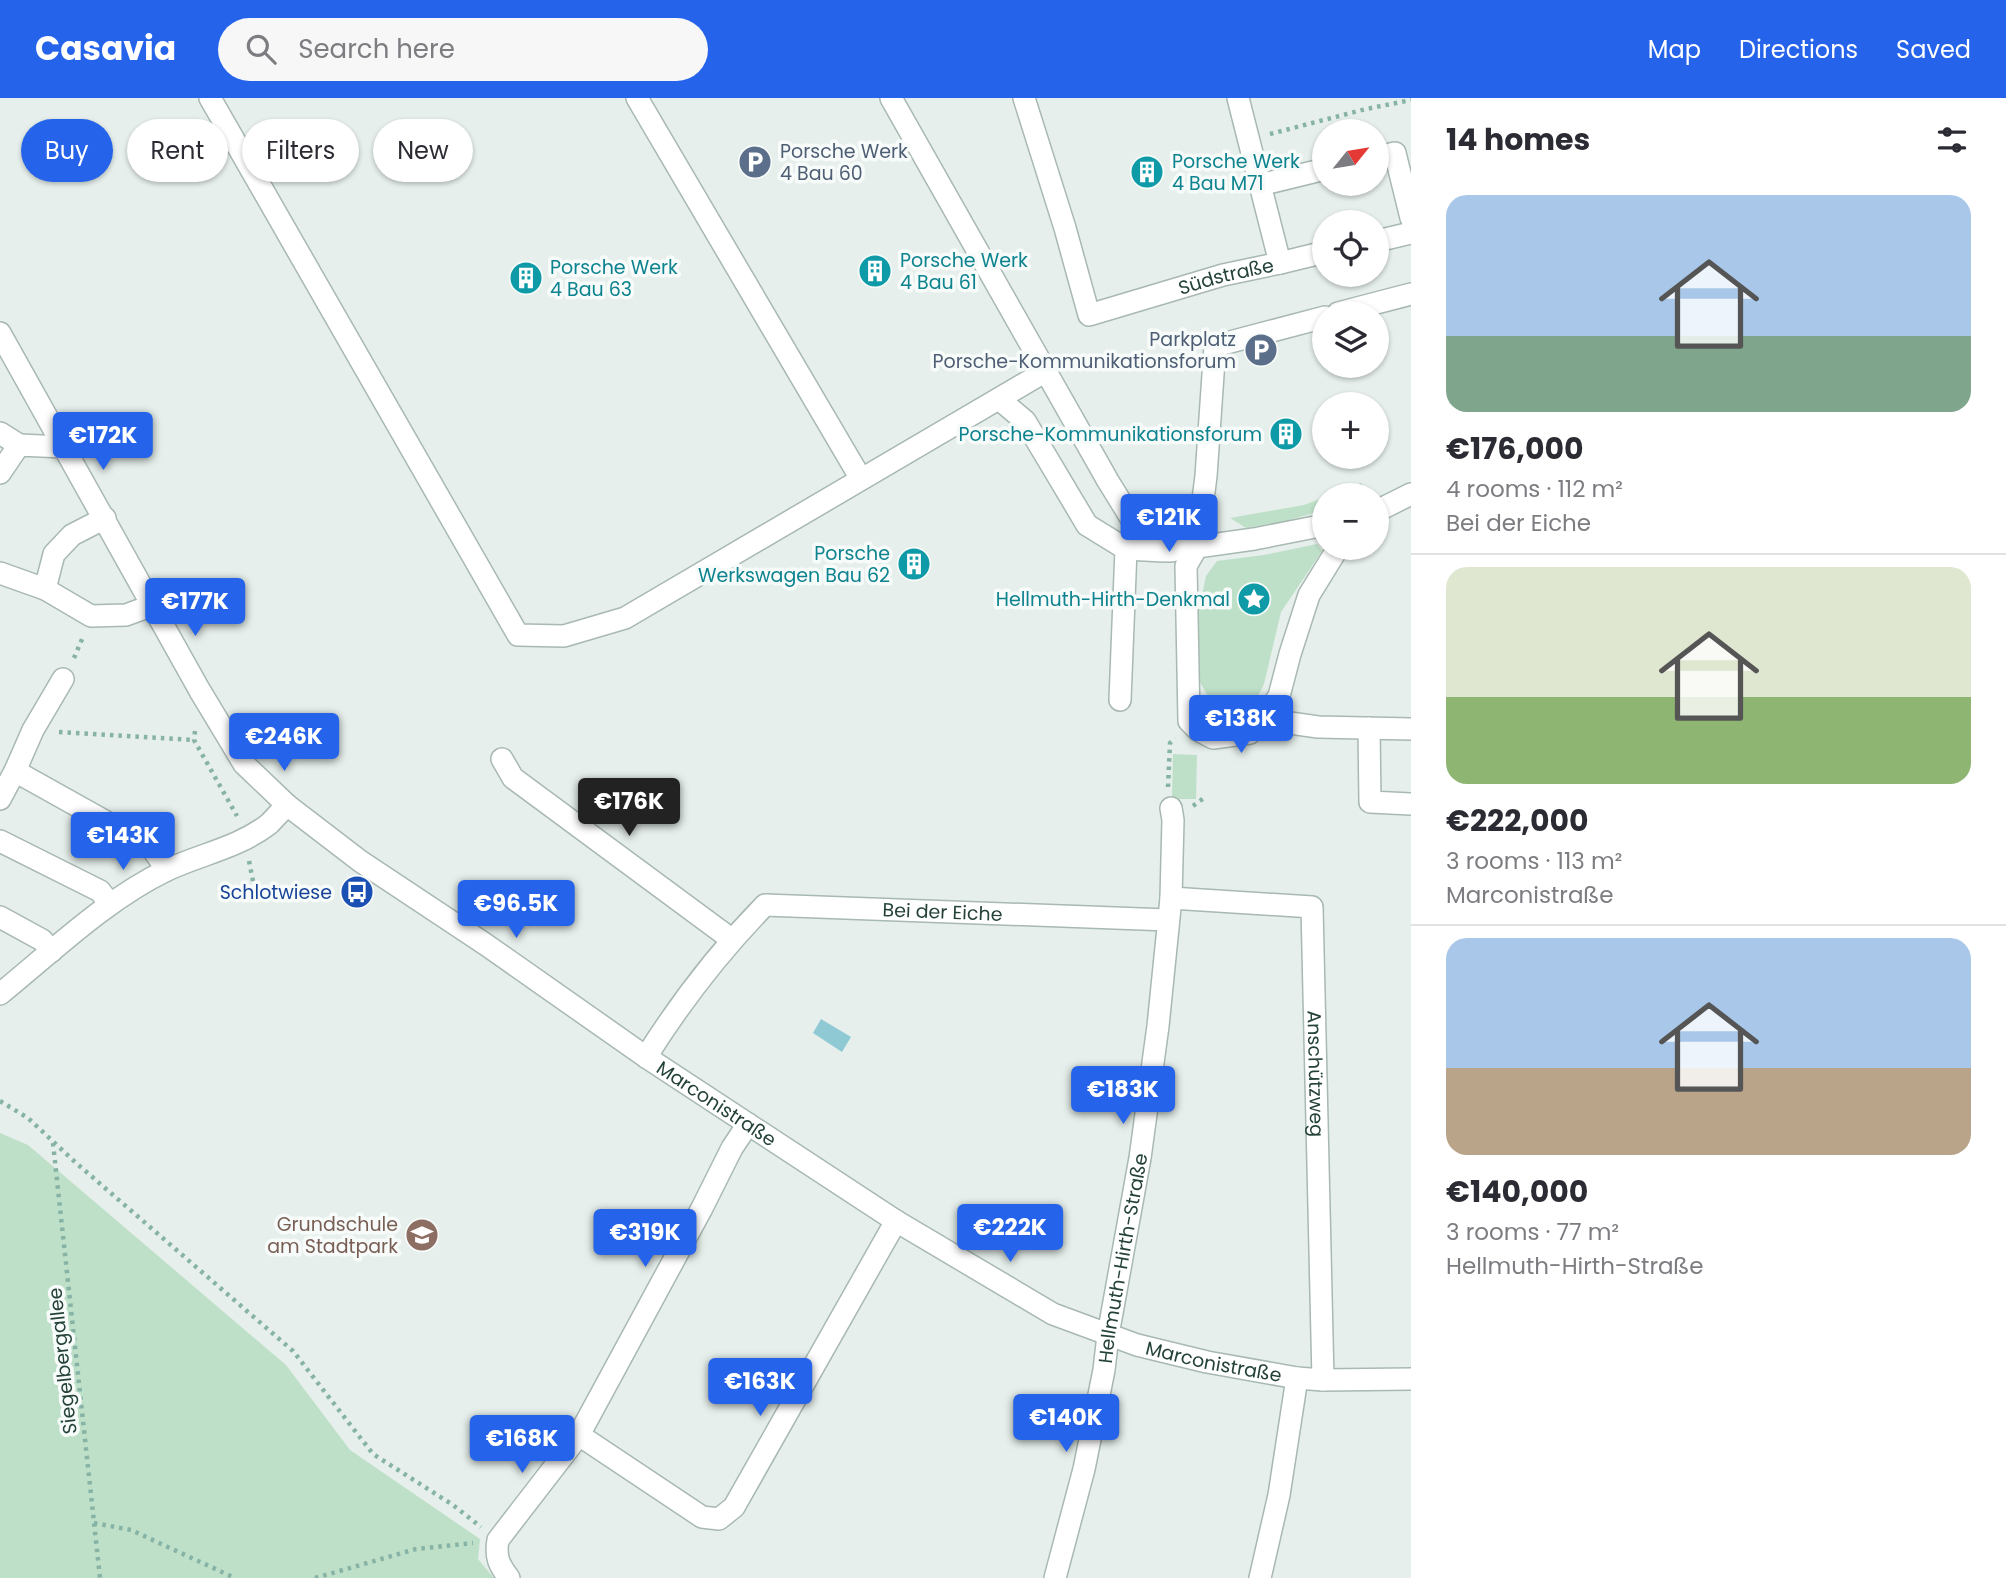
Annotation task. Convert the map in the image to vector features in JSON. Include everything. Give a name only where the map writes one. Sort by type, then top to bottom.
[{"type":"street","points":[[210,98],[518,635],[564,636],[625,618],[1046,371]]},
{"type":"street","points":[[637,98],[862,479]]},
{"type":"street","points":[[891,98],[1046,371],[1134,542],[1120,700]]},
{"type":"street","name":"Südstraße","points":[[1024,98],[1089,315],[1223,275],[1280,263],[1238,98]]},
{"type":"street","points":[[1390,154],[1395,153],[1411,218]]},
{"type":"street","points":[[1260,185],[1312,172]]},
{"type":"street","points":[[1389,238],[1411,233]]},
{"type":"street","points":[[1280,263],[1312,256]]},
{"type":"street","points":[[1384,301],[1411,294]]},
{"type":"street","points":[[1312,320],[1215,346],[1206,476],[1196,547],[1186,566],[1189,721],[1198,730],[1213,738],[1250,733],[1263,719],[1279,696],[1309,594],[1330,560]]},
{"type":"street","name":"Marconistraße","points":[[0,332],[244,764],[287,804],[360,861],[485,944],[646,1057],[896,1221],[1053,1314],[1108,1335],[1207,1362],[1297,1378],[1411,1379]]},
{"type":"street","points":[[999,398],[1024,421],[1087,525],[1134,542],[1170,551],[1312,528]]},
{"type":"street","points":[[0,433],[19,445],[64,447]]},
{"type":"street","points":[[0,473],[19,445]]},
{"type":"street","points":[[1389,505],[1411,494]]},
{"type":"street","points":[[45,589],[54,554],[72,535],[105,518]]},
{"type":"street","points":[[0,573],[45,589],[91,616],[126,615],[153,605]]},
{"type":"street","points":[[0,799],[33,730],[63,679]]},
{"type":"street","points":[[1263,719],[1318,727],[1411,729]]},
{"type":"street","points":[[1369,728],[1370,802],[1411,804]]},
{"type":"street","points":[[502,759],[513,778],[731,939]]},
{"type":"street","points":[[15,771],[151,847],[167,870]]},
{"type":"street","points":[[0,994],[110,904],[167,870],[245,839],[269,823],[287,804]]},
{"type":"street","name":"Hellmuth-Hirth-Straße","points":[[1055,1578],[1084,1469],[1104,1370],[1140,1158],[1158,1026],[1171,898],[1171,808]]},
{"type":"street","points":[[0,841],[100,891],[110,904]]},
{"type":"street","name":"Anschützweg","points":[[1171,898],[1312,907],[1323,1380]]},
{"type":"street","name":"Bei der Eiche","points":[[646,1057],[731,939],[765,905],[1168,920]]},
{"type":"street","points":[[0,917],[42,940],[52,951]]},
{"type":"street","points":[[509,1578],[499,1566],[496,1552],[498,1540],[579,1435],[732,1148],[748,1124]]},
{"type":"street","points":[[579,1435],[702,1517],[719,1519],[734,1507],[896,1221]]},
{"type":"street","points":[[1260,1578],[1279,1495],[1297,1378]]},
{"type":"path","points":[[1248,140],[1366,108],[1411,100]]},
{"type":"path","points":[[63,679],[91,616]]},
{"type":"path","points":[[1171,808],[1167,789],[1170,743],[1189,721]]},
{"type":"path","points":[[33,730],[194,740],[236,814],[245,839],[255,891]]},
{"type":"path","points":[[0,1101],[28,1118],[293,1351],[373,1454],[453,1505],[498,1540]]},
{"type":"path","name":"Siegelbergallee","points":[[53,1142],[100,1578]]},
{"type":"path","points":[[94,1523],[131,1530],[235,1578]]},
{"type":"path","points":[[315,1578],[416,1549],[498,1540]]},
{"type":"green space","points":[[1312,502],[1312,514],[1246,528],[1230,518]]},
{"type":"green space","points":[[1312,545],[1312,560],[1316,560],[1281,612],[1264,684],[1255,702],[1233,710],[1209,698],[1197,677],[1198,615],[1206,576],[1217,561]]},
{"type":"green space","points":[[1173,754],[1197,755],[1196,799],[1172,799]]},
{"type":"green space","points":[[0,1133],[28,1145],[286,1365],[350,1450],[480,1539],[478,1559],[494,1578],[0,1578]]},
{"type":"water","points":[[821,1019],[851,1037],[842,1052],[813,1033]]},
{"type":"place","name":"Porsche Werk 4 Bau 60","points":[[755,162]]},
{"type":"place","name":"Porsche Werk 4 Bau M71","points":[[1147,172]]},
{"type":"place","name":"Porsche Werk 4 Bau 61","points":[[875,271]]},
{"type":"place","name":"Porsche Werk 4 Bau 63","points":[[526,278]]},
{"type":"place","name":"Parkplatz Porsche-Kommunikationsforum","points":[[1261,350]]},
{"type":"place","name":"Porsche-Kommunikationsforum","points":[[1286,434]]},
{"type":"place","name":"Porsche Werkswagen Bau 62","points":[[914,564]]},
{"type":"place","name":"Hellmuth-Hirth-Denkmal","points":[[1254,599]]},
{"type":"place","name":"Schlotwiese","points":[[357,892]]},
{"type":"place","name":"Grundschule am Stadtpark","points":[[422,1235]]}]
